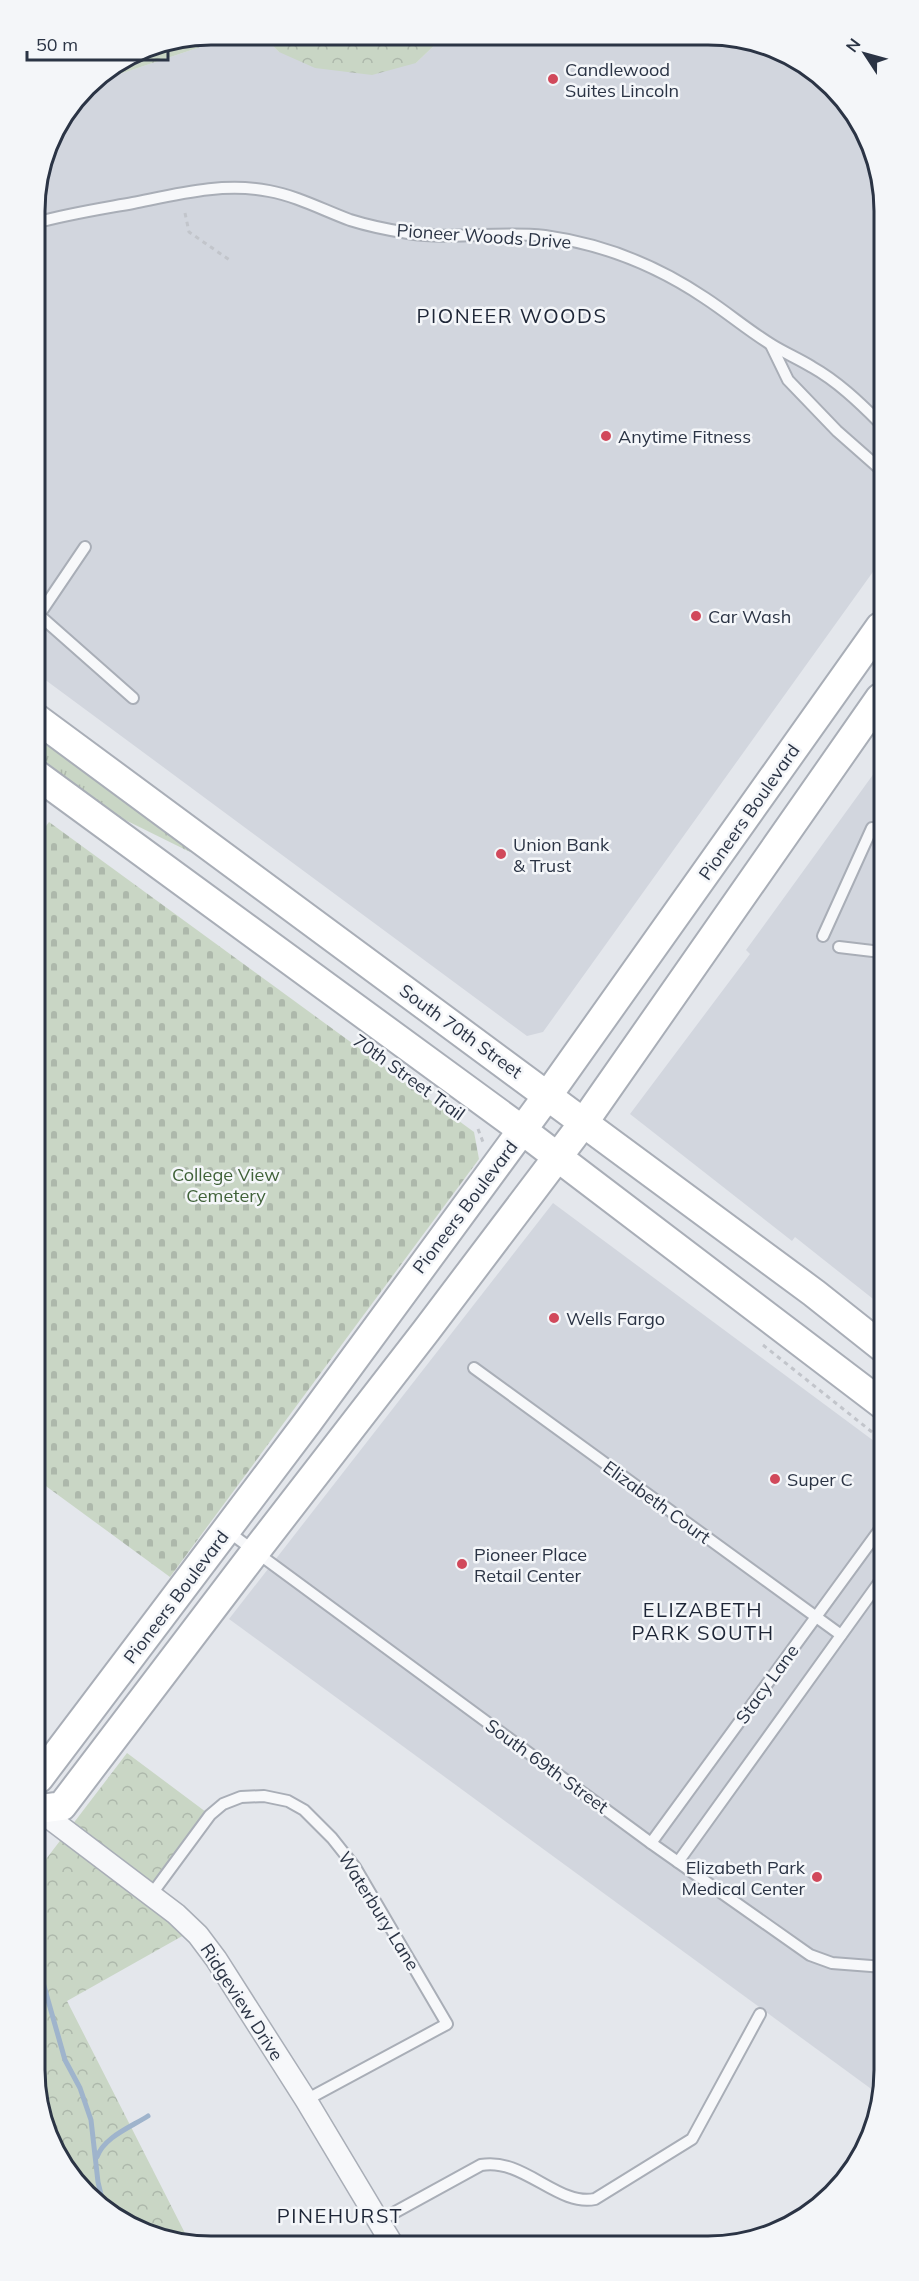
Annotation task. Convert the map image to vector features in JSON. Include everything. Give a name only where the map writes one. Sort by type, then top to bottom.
[{"type":"main road","name":"Pioneers Boulevard","points":[[45,1770],[502,1158],[874,635]]},
{"type":"main road","name":"Pioneers Boulevard","points":[[45,1809],[62,1806],[584,1122],[874,707]]},
{"type":"main road","name":"South 70th Street","points":[[45,725],[548,1095],[814,1293],[874,1341]]},
{"type":"main road","points":[[45,781],[557,1156],[874,1398]]},
{"type":"street","name":"Ridgeview Drive","points":[[45,1814],[176,1914],[198,1935],[216,1959],[306,2100],[388,2236]]},
{"type":"lane","name":"Pioneer Woods Drive","points":[[45,220],[211,188],[244,187],[294,197],[352,220],[418,235],[544,236],[586,244],[652,267],[705,298],[771,345],[814,368],[847,392],[874,417]]},
{"type":"lane","name":"Pioneer Woods Drive","points":[[771,345],[788,380],[837,431],[874,464]]},
{"type":"lane","points":[[45,606],[85,547]]},
{"type":"lane","points":[[45,620],[134,698]]},
{"type":"lane","points":[[823,936],[872,828],[874,829]]},
{"type":"lane","points":[[839,947],[874,951]]},
{"type":"lane","name":"Elizabeth Court","points":[[474,1368],[841,1635]]},
{"type":"lane","name":"South 69th Street","points":[[226,1530],[651,1843],[810,1955],[832,1963],[874,1966]]},
{"type":"lane","name":"Stacy Lane","points":[[651,1843],[874,1536]]},
{"type":"lane","name":"Stacy Lane","points":[[678,1862],[874,1589]]},
{"type":"lane","name":"Waterbury Lane","points":[[151,1895],[210,1815],[223,1803],[241,1797],[264,1796],[288,1801],[304,1810],[332,1838],[355,1867],[447,2024],[306,2100]]},
{"type":"lane","points":[[379,2220],[481,2165],[494,2163],[507,2165],[578,2199],[595,2199],[692,2139],[760,2014]]},
{"type":"path","points":[[185,213],[189,232],[231,261]]},
{"type":"path","name":"70th Street Trail","points":[[475,1125],[484,1145],[502,1158]]},
{"type":"path","points":[[755,1337],[771,1353],[874,1434]]},
{"type":"shaded area","points":[[206,45],[272,45],[279,52],[416,63],[435,45],[719,45],[761,54],[782,62],[800,73],[833,101],[857,137],[873,189],[874,211],[874,570],[543,1032],[527,1036],[45,680],[45,200],[48,178],[62,137],[86,101],[116,75]]},
{"type":"shaded area","points":[[874,773],[874,1300],[795,1237],[792,1241],[630,1114],[750,954],[746,950]]},
{"type":"shaded area","points":[[553,1203],[874,1441],[873,2090],[229,1619]]},
{"type":"green space","points":[[206,45],[116,75],[137,62],[158,54],[178,48]]},
{"type":"green space","points":[[272,45],[435,45],[416,63],[372,75],[315,68],[279,52]]},
{"type":"green space","points":[[45,742],[192,849],[190,852],[107,811],[45,768]]},
{"type":"green space","name":"College View Cemetery","points":[[49,822],[474,1132],[479,1159],[170,1577],[45,1485],[45,827]]},
{"type":"green space","points":[[127,1753],[210,1815],[151,1895],[193,1930],[67,2001],[186,2234],[137,2219],[101,2195],[73,2162],[58,2134],[46,2092],[45,1860]]},
{"type":"waterway","points":[[45,1990],[65,2060],[80,2088],[91,2120],[101,2195]]},
{"type":"waterway","points":[[97,2157],[112,2138],[148,2116]]},
{"type":"place","name":"Candlewood Suites Lincoln","points":[[553,79]]},
{"type":"place","name":"Anytime Fitness","points":[[606,436]]},
{"type":"place","name":"Car Wash","points":[[696,616]]},
{"type":"place","name":"Union Bank & Trust","points":[[501,854]]},
{"type":"place","name":"Wells Fargo","points":[[554,1318]]},
{"type":"place","name":"Super C","points":[[775,1479]]},
{"type":"place","name":"Pioneer Place Retail Center","points":[[462,1564]]},
{"type":"place","name":"Elizabeth Park Medical Center","points":[[817,1877]]},
{"type":"district","name":"PIONEER WOODS","points":[[512,315]]},
{"type":"district","name":"ELIZABETH PARK SOUTH","points":[[703,1620]]},
{"type":"district","name":"PINEHURST","points":[[340,2215]]}]
